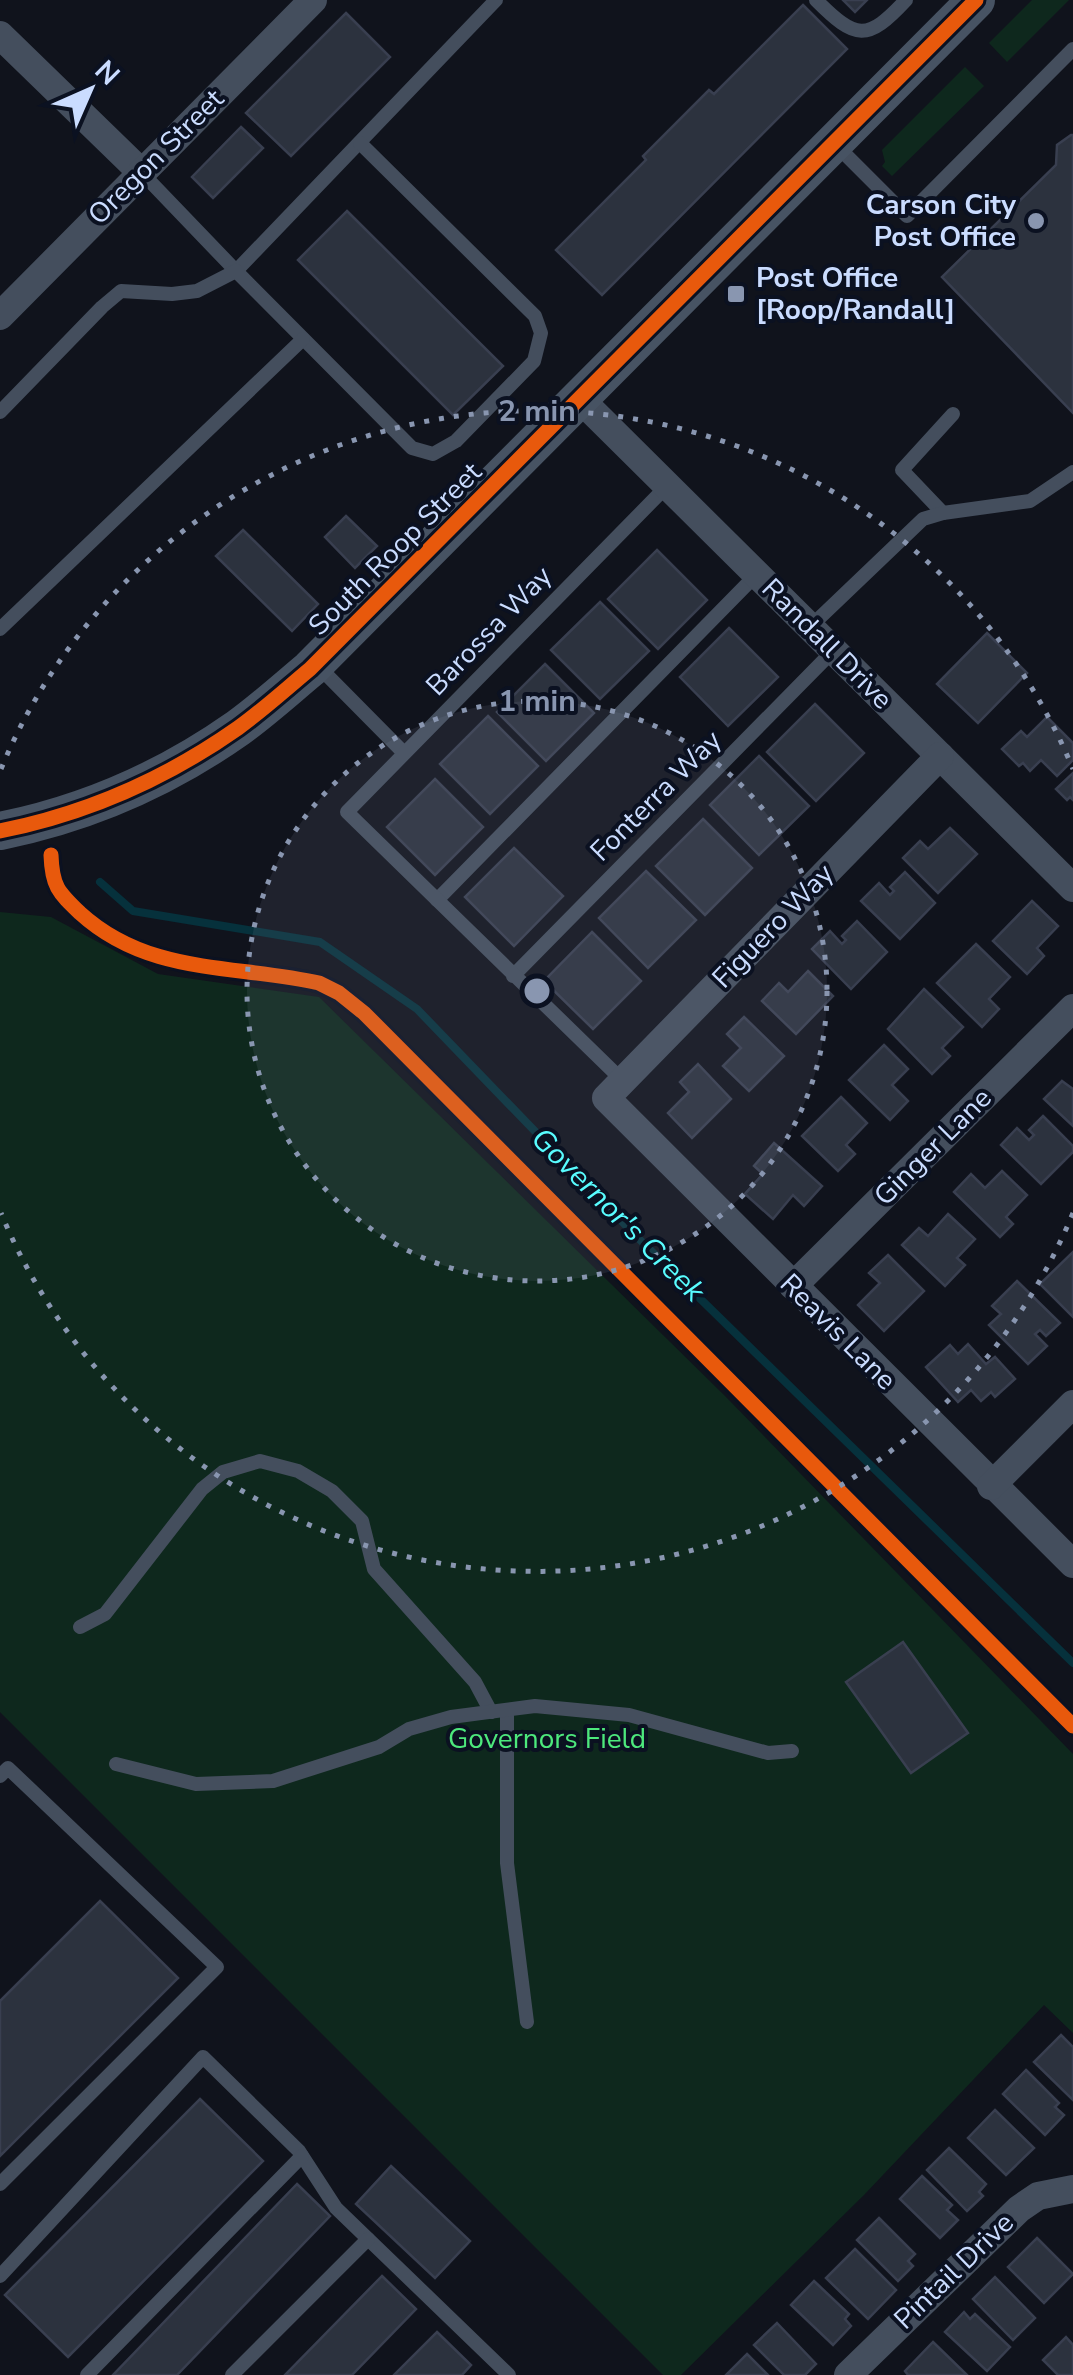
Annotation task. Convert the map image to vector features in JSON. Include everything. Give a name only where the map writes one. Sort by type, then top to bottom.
[{"type":"street","name":"Oregon Street","points":[[0,316],[313,0]]},
{"type":"street","name":"South Roop Street","points":[[0,831],[83,809],[152,780],[238,728],[315,663],[976,0]]},
{"type":"street","points":[[0,36],[141,172]]},
{"type":"street","name":"Randall Drive","points":[[581,400],[1073,888]]},
{"type":"street","name":"Figuero Way","points":[[614,1089],[940,756]]},
{"type":"street","name":"Ginger Lane","points":[[792,1286],[1073,1008]]},
{"type":"street","name":"Reavis Lane","points":[[614,1089],[792,1286],[1073,1564]]},
{"type":"street","points":[[991,1486],[1073,1404]]},
{"type":"street","name":"Pintail Drive","points":[[848,2375],[1019,2209],[1038,2196],[1073,2189]]},
{"type":"lane","points":[[0,412],[121,291],[197,291],[236,271],[496,0]]},
{"type":"lane","points":[[816,0],[849,28],[865,32],[883,24],[906,0]]},
{"type":"lane","points":[[834,143],[907,216],[1073,48]]},
{"type":"lane","points":[[141,172],[412,448],[433,454],[456,441],[534,361],[541,333],[535,316],[360,143]]},
{"type":"lane","points":[[0,629],[303,339]]},
{"type":"lane","points":[[943,512],[902,470],[953,414]]},
{"type":"lane","points":[[810,627],[922,519],[943,512],[1030,501],[1073,472]]},
{"type":"lane","name":"Barossa Way","points":[[437,900],[347,812],[668,485]]},
{"type":"lane","points":[[614,1089],[514,976],[437,900],[757,574]]},
{"type":"lane","name":"Fonterra Way","points":[[514,976],[834,650]]},
{"type":"lane","points":[[315,663],[404,754]]},
{"type":"lane","points":[[80,1627],[105,1614],[202,1488],[223,1472],[260,1461],[298,1471],[332,1492],[362,1521],[374,1569],[499,1711],[507,1863],[526,2022]]},
{"type":"lane","points":[[116,1764],[196,1784],[273,1780],[379,1746],[409,1729],[451,1717],[536,1706],[629,1715],[768,1753],[792,1751]]},
{"type":"lane","points":[[0,1776],[8,1768],[217,1967],[0,2184]]},
{"type":"lane","points":[[0,2276],[203,2057],[302,2156],[336,2208],[509,2375]]},
{"type":"lane","points":[[87,2375],[302,2156]]},
{"type":"lane","points":[[232,2375],[368,2239]]},
{"type":"green space","points":[[1032,0],[1069,0],[1007,62],[989,43]]},
{"type":"green space","points":[[965,67],[984,86],[892,176],[882,166],[882,150]]},
{"type":"green space","name":"Governors Field","points":[[0,912],[51,917],[158,974],[319,997],[725,1396],[1073,1754],[1073,2033],[1044,2005],[864,2195],[681,2375],[663,2375],[0,1712]]},
{"type":"building","points":[[843,0],[867,0],[855,12]]},
{"type":"building","points":[[803,5],[847,49],[602,295],[556,250],[709,90],[714,94]]},
{"type":"building","points":[[346,13],[390,57],[291,156],[246,113]]},
{"type":"building","points":[[241,127],[263,148],[213,198],[192,177]]},
{"type":"building","name":"Carson City Post Office","points":[[1071,135],[1073,413],[942,277],[1056,165],[1057,145]]},
{"type":"building","points":[[347,211],[503,366],[453,415],[298,260]]},
{"type":"building","points":[[346,516],[377,546],[355,568],[325,537]]},
{"type":"building","points":[[243,530],[318,604],[292,631],[216,556]]},
{"type":"building","points":[[657,550],[707,600],[658,649],[608,599]]},
{"type":"building","points":[[600,602],[649,651],[600,699],[551,650]]},
{"type":"building","points":[[729,628],[778,677],[728,726],[680,677]]},
{"type":"building","points":[[987,633],[1027,673],[978,723],[937,684]]},
{"type":"building","points":[[545,664],[594,713],[546,761],[497,712]]},
{"type":"building","points":[[815,704],[864,753],[816,801],[767,752]]},
{"type":"building","points":[[488,716],[538,766],[490,814],[440,764]]},
{"type":"building","points":[[1047,717],[1073,743],[1073,760],[1057,776],[1041,760],[1030,771],[1023,763],[1019,766],[1002,749],[1021,731],[1027,737]]},
{"type":"building","points":[[759,756],[809,806],[759,855],[710,805]]},
{"type":"building","points":[[1073,773],[1073,800],[1067,800],[1056,789]]},
{"type":"building","points":[[435,779],[483,827],[435,875],[387,827]]},
{"type":"building","points":[[703,819],[752,868],[705,915],[656,866]]},
{"type":"building","points":[[950,828],[977,854],[938,893],[903,858],[920,841],[928,849]]},
{"type":"building","points":[[514,848],[563,896],[514,946],[465,897]]},
{"type":"building","points":[[646,871],[696,920],[648,968],[599,918]]},
{"type":"building","points":[[905,872],[935,903],[900,939],[861,901],[879,883],[890,895],[894,891],[890,887]]},
{"type":"building","points":[[1032,901],[1058,926],[1037,948],[1044,956],[1027,974],[993,941]]},
{"type":"building","points":[[857,921],[887,952],[851,989],[812,949],[830,931],[842,944],[846,940],[842,936]]},
{"type":"building","points":[[592,932],[641,981],[593,1029],[544,981]]},
{"type":"building","points":[[976,944],[1010,977],[989,999],[999,1009],[982,1027],[937,983]]},
{"type":"building","points":[[808,971],[833,996],[796,1034],[762,1001],[779,983],[788,992]]},
{"type":"building","points":[[924,989],[963,1027],[942,1048],[950,1056],[932,1074],[888,1029]]},
{"type":"building","points":[[744,1017],[784,1056],[749,1091],[723,1066],[741,1048],[727,1034]]},
{"type":"building","points":[[884,1045],[908,1069],[892,1085],[908,1101],[890,1120],[849,1080]]},
{"type":"building","points":[[698,1064],[731,1099],[692,1138],[668,1113],[689,1092],[680,1082]]},
{"type":"building","points":[[1062,1081],[1073,1089],[1073,1126],[1044,1099]]},
{"type":"building","points":[[841,1097],[867,1123],[846,1145],[855,1154],[838,1171],[802,1136]]},
{"type":"building","points":[[1043,1116],[1073,1146],[1073,1152],[1041,1184],[1001,1145],[1017,1128],[1029,1140],[1034,1135],[1029,1130]]},
{"type":"building","points":[[774,1143],[822,1186],[804,1206],[793,1195],[773,1219],[745,1194],[763,1174],[754,1166]]},
{"type":"building","points":[[1002,1171],[1027,1195],[1006,1217],[1013,1224],[1000,1237],[954,1192],[971,1174],[985,1188]]},
{"type":"building","points":[[948,1214],[975,1239],[957,1258],[965,1265],[945,1286],[902,1245],[919,1228],[928,1236]]},
{"type":"building","points":[[1073,1252],[1073,1317],[1040,1284]]},
{"type":"building","points":[[888,1255],[924,1291],[884,1331],[858,1305],[880,1283],[869,1273]]},
{"type":"building","points":[[1017,1281],[1060,1323],[1046,1336],[1040,1330],[1035,1334],[1047,1346],[1028,1364],[989,1325],[1001,1314],[992,1306]]},
{"type":"building","points":[[968,1344],[986,1364],[995,1357],[1015,1379],[995,1397],[991,1392],[981,1401],[971,1390],[958,1402],[926,1367],[950,1345],[958,1354]]},
{"type":"building","points":[[903,1642],[968,1733],[911,1773],[846,1682]]},
{"type":"building","points":[[100,1901],[178,1978],[0,2156],[0,2001]]},
{"type":"building","points":[[1061,2035],[1073,2047],[1073,2100],[1034,2062]]},
{"type":"building","points":[[1026,2070],[1059,2103],[1055,2107],[1064,2115],[1045,2135],[1003,2094]]},
{"type":"building","points":[[200,2099],[263,2161],[68,2357],[5,2295]]},
{"type":"building","points":[[995,2110],[1034,2148],[1006,2175],[968,2138]]},
{"type":"building","points":[[949,2148],[986,2184],[979,2192],[983,2196],[967,2211],[927,2170]]},
{"type":"building","points":[[391,2166],[470,2241],[435,2278],[356,2204]]},
{"type":"building","points":[[922,2176],[952,2205],[947,2210],[958,2220],[940,2238],[900,2199]]},
{"type":"building","points":[[297,2184],[330,2216],[177,2375],[113,2375]]},
{"type":"building","points":[[879,2218],[915,2254],[908,2261],[913,2266],[898,2281],[857,2240]]},
{"type":"building","points":[[1037,2238],[1073,2274],[1044,2303],[1008,2267]]},
{"type":"building","points":[[855,2249],[896,2290],[868,2319],[826,2278]]},
{"type":"building","points":[[382,2276],[416,2309],[352,2375],[285,2375]]},
{"type":"building","points":[[995,2277],[1035,2318],[1013,2340],[973,2299]]},
{"type":"building","points":[[814,2281],[849,2314],[845,2319],[851,2326],[833,2345],[791,2305]]},
{"type":"building","points":[[964,2312],[970,2319],[975,2314],[1010,2347],[987,2371],[945,2332]]},
{"type":"building","points":[[777,2323],[816,2364],[805,2375],[784,2375],[754,2345]]},
{"type":"building","points":[[437,2332],[471,2365],[462,2375],[394,2375]]},
{"type":"building","points":[[1066,2337],[1073,2345],[1073,2375],[1058,2375],[1043,2360]]},
{"type":"building","points":[[933,2342],[967,2375],[908,2375],[905,2371]]},
{"type":"building","points":[[747,2354],[768,2375],[726,2375]]},
{"type":"waterway","name":"Governor's Creek","points":[[100,882],[133,911],[320,942],[417,1009],[635,1235],[1073,1663]]},
{"type":"cycle path","points":[[0,831],[94,804],[183,763],[238,728],[310,669],[976,0]]},
{"type":"cycle path","points":[[51,855],[55,881],[66,899],[107,933],[135,948],[194,964],[319,983],[364,1013],[1073,1726]]},
{"type":"place","name":"Carson City Post Office","points":[[1036,221]]},
{"type":"place","name":"Post Office [Roop/Randall]","points":[[736,294]]}]
